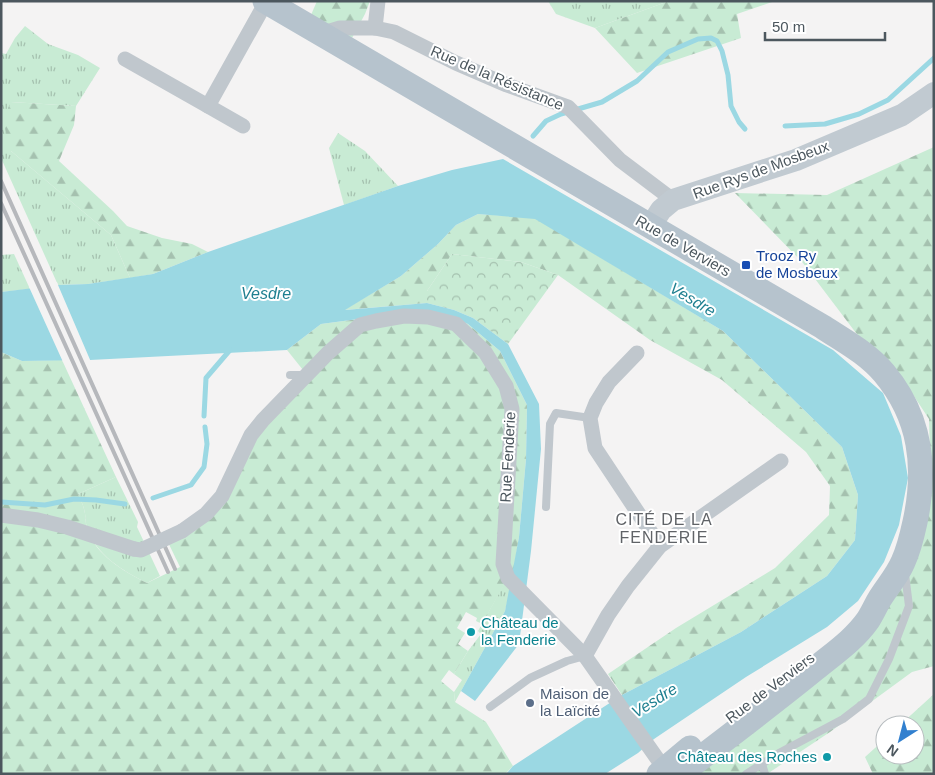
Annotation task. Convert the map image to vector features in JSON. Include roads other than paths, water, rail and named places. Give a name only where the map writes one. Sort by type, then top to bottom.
[{"type":"main road","name":"Rue de Verviers","points":[[266,2],[863,353],[882,371],[898,391],[909,411],[919,442],[921,472],[918,508],[911,539],[903,562],[891,583],[879,600],[831,642],[665,768]]},
{"type":"main road","name":"Rue Rys de Mosbeux","points":[[650,227],[661,210],[673,200],[796,160],[902,115],[934,93]]},
{"type":"street","points":[[375,28],[378,1]]},
{"type":"street","points":[[208,106],[266,2]]},
{"type":"street","name":"Rue de la Résistance","points":[[320,34],[340,28],[375,28],[394,32],[456,63],[571,110],[620,160],[673,200]]},
{"type":"street","points":[[125,59],[243,126]]},
{"type":"street","name":"Rue Fenderie","points":[[1,515],[38,520],[67,527],[141,550],[182,531],[206,514],[222,496],[251,435],[263,420],[328,352],[360,325],[404,316],[428,317],[456,324],[485,352],[506,386],[512,409],[503,564],[508,578],[585,656],[665,768]]},
{"type":"street","points":[[637,352],[609,382],[596,403],[590,418],[595,448],[660,546]]},
{"type":"street","points":[[585,656],[608,615],[660,546],[780,461]]},
{"type":"lane","points":[[290,375],[308,375]]},
{"type":"lane","points":[[546,507],[550,424],[556,413],[590,418]]},
{"type":"lane","points":[[746,774],[843,720],[870,699],[889,659],[908,606],[903,562]]},
{"type":"lane","points":[[490,707],[530,678],[567,661],[585,656]]},
{"type":"lane","points":[[762,764],[764,774]]},
{"type":"water","name":"Vesdre","points":[[503,159],[833,350],[883,393],[901,436],[908,478],[899,525],[884,562],[858,601],[827,627],[746,677],[605,774],[506,774],[513,766],[622,695],[741,632],[827,576],[855,540],[858,495],[842,447],[723,331],[535,219],[478,214],[456,225],[438,244],[401,276],[345,310],[427,303],[454,310],[473,318],[508,344],[539,404],[541,449],[519,644],[475,701],[461,691],[505,611],[519,537],[526,459],[527,405],[500,351],[468,324],[449,316],[426,310],[321,324],[287,350],[90,360],[22,361],[1,352],[1,292],[58,285],[88,284],[153,274],[208,252],[398,186],[452,170]]},
{"type":"waterway","points":[[533,136],[546,121],[561,114],[602,102],[637,81],[668,52],[698,39],[711,38],[717,41],[722,51],[728,75],[731,106],[745,129]]},
{"type":"waterway","points":[[785,126],[825,124],[859,114],[888,100],[934,58]]},
{"type":"waterway","points":[[204,416],[206,378],[230,350]]},
{"type":"waterway","points":[[153,498],[191,485],[204,467],[207,444],[205,427]]},
{"type":"waterway","points":[[1,502],[45,505],[74,499],[125,504]]},
{"type":"railway","points":[[1,181],[175,569]]},
{"type":"railway","points":[[1,203],[168,572]]},
{"type":"place","name":"Trooz Ry de Mosbeux","points":[[746,265]]},
{"type":"place","name":"Château de la Fenderie","points":[[471,632]]},
{"type":"place","name":"Maison de la Laïcité","points":[[530,703]]},
{"type":"place","name":"Château des Roches","points":[[827,757]]},
{"type":"district","name":"CITÉ DE LA FENDERIE","points":[[664,528]]}]
